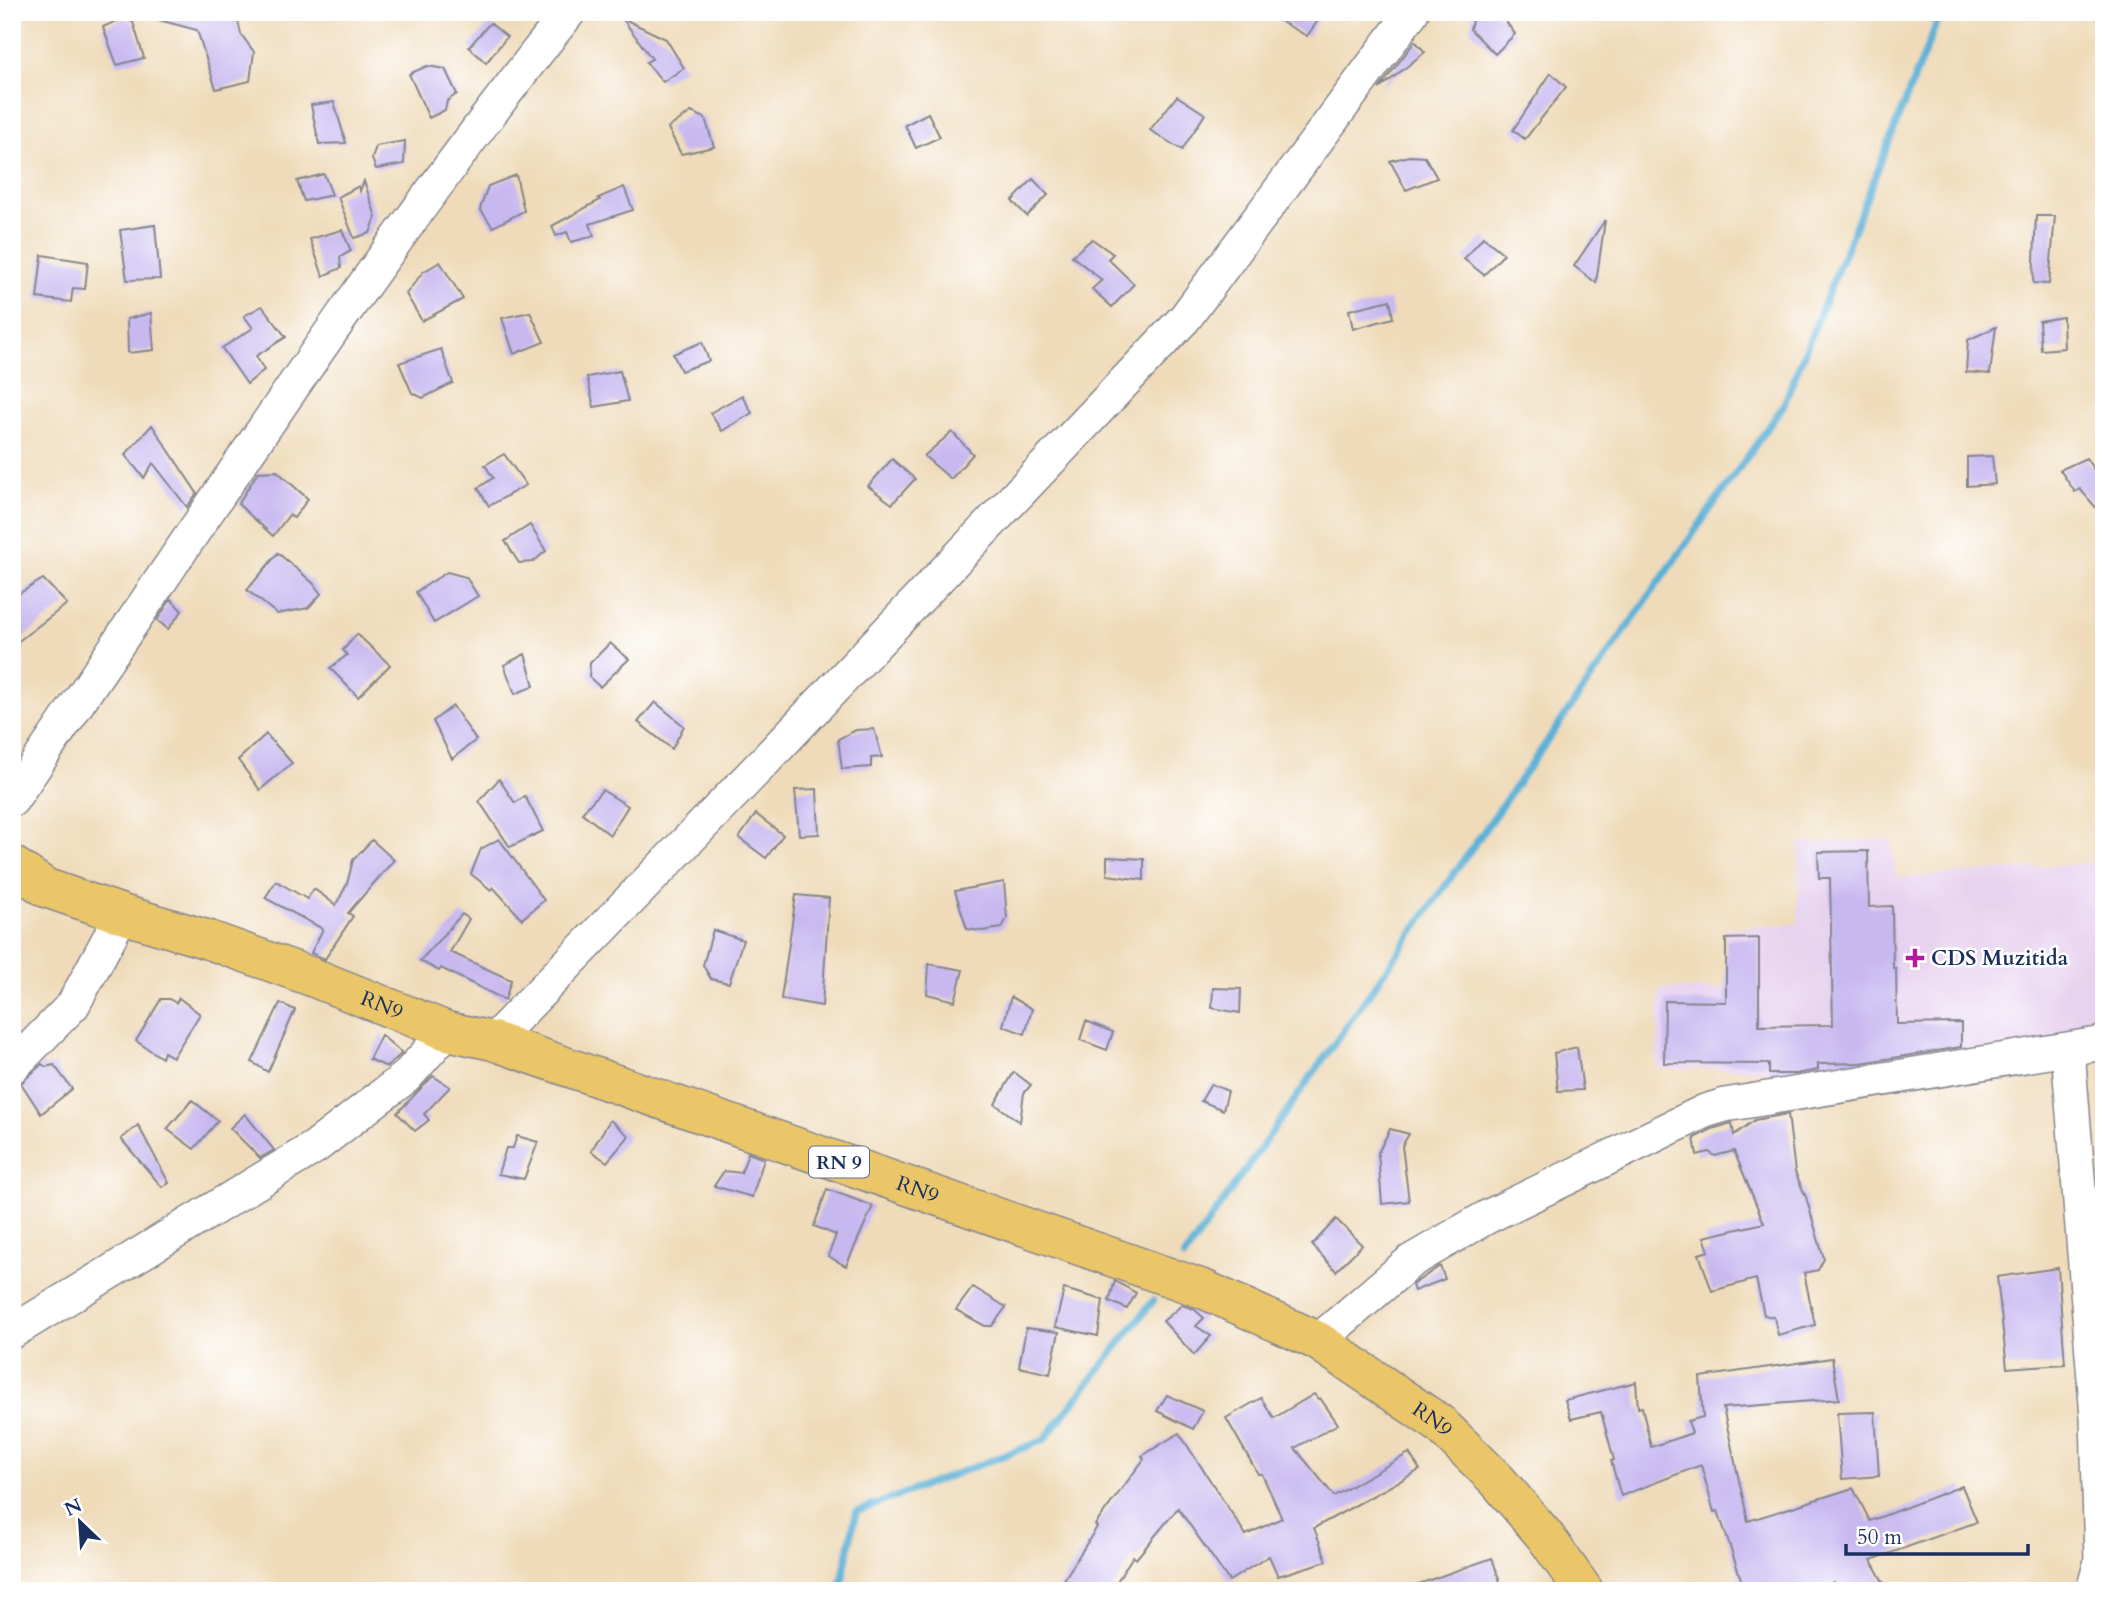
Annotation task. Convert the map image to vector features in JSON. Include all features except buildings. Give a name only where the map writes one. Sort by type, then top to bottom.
[{"type":"main road","name":"RN9","points":[[12,865],[46,888],[209,940],[312,977],[447,1031],[494,1041],[1203,1289],[1318,1341],[1440,1424],[1497,1480],[1545,1536],[1584,1591]]},
{"type":"street","points":[[12,800],[357,295],[509,87],[569,12]]},
{"type":"street","points":[[494,1041],[771,755],[1185,318],[1412,12]]},
{"type":"street","points":[[12,1068],[73,1005],[122,914]]},
{"type":"street","points":[[12,1332],[315,1147],[406,1077],[447,1031]]},
{"type":"street","points":[[1318,1341],[1411,1261],[1487,1217],[1704,1111],[1725,1105],[2104,1043]]},
{"type":"street","points":[[2068,1050],[2098,1417],[2101,1561],[2093,1591]]},
{"type":"shaded area","name":"CDS Muzitida","points":[[1891,839],[1897,878],[2104,862],[2104,1053],[1957,1070],[1656,1069],[1660,989],[1726,989],[1726,928],[1798,924],[1799,843]]},
{"type":"waterway","points":[[1184,1257],[1783,406],[1941,12]]},
{"type":"waterway","points":[[840,1591],[856,1512],[1044,1440],[1153,1301]]},
{"type":"place","name":"CDS Muzitida","points":[[1915,958]]}]
